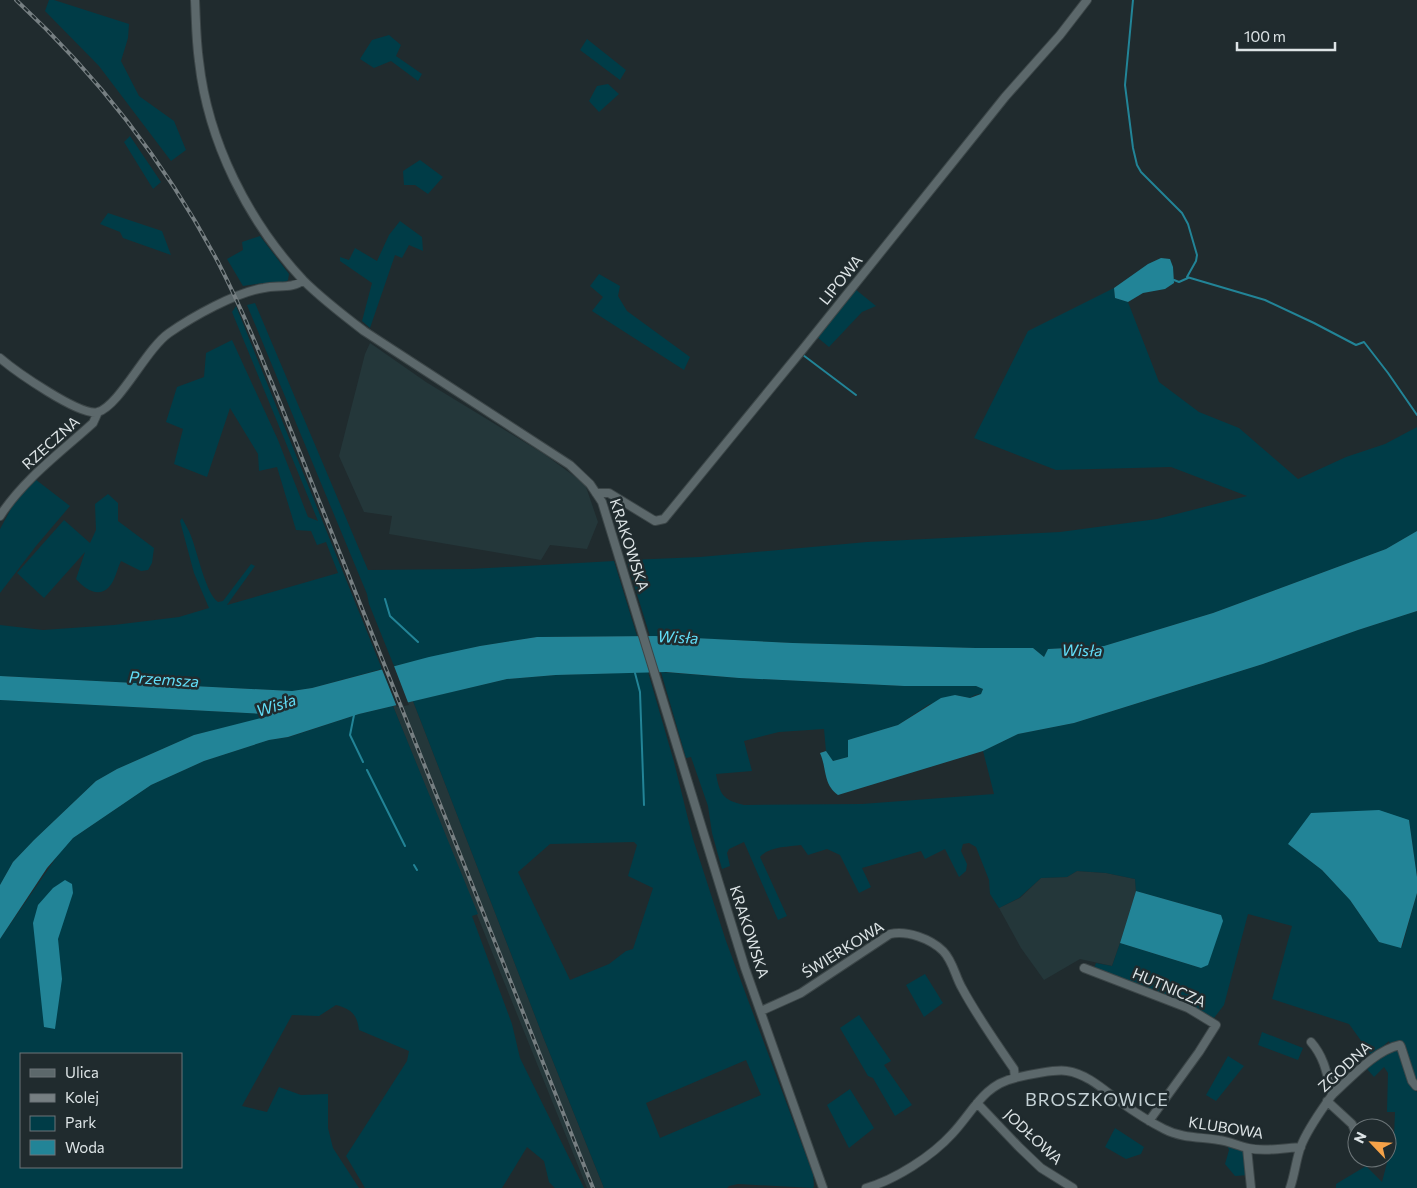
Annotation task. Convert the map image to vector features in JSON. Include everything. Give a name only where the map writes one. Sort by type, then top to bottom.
[{"type":"street","name":"KRAKOWSKA","points":[[194,0],[199,62],[209,112],[223,154],[240,193],[260,226],[303,280],[323,299],[364,331],[570,465],[590,484],[602,502],[745,968],[823,1188]]},
{"type":"street","name":"LIPOWA","points":[[596,493],[609,493],[654,521],[664,519],[1005,97],[1060,35],[1087,0]]},
{"type":"street","name":"RZECZNA","points":[[0,516],[18,491],[93,423],[98,412],[106,408],[116,398],[149,353],[167,335],[202,314],[243,294],[263,288],[297,286],[303,280]]},
{"type":"street","points":[[0,358],[12,368],[60,398],[84,410],[98,412]]},
{"type":"street","name":"ŚWIERKOWA","points":[[761,1011],[801,993],[890,934],[906,933],[934,944],[949,958],[961,987],[1014,1069],[1015,1078]]},
{"type":"street","name":"HUTNICZA","points":[[1084,968],[1188,1008],[1216,1024],[1199,1052],[1149,1121]]},
{"type":"street","points":[[1311,1042],[1322,1059],[1329,1098],[1347,1118]]},
{"type":"street","name":"ZGODNA","points":[[1290,1188],[1301,1147],[1308,1131],[1329,1098],[1383,1051],[1400,1045],[1412,1081],[1416,1086]]},
{"type":"street","name":"KLUBOWA","points":[[1015,1078],[1065,1070],[1078,1073],[1149,1121],[1182,1136],[1221,1140],[1247,1148],[1301,1147]]},
{"type":"street","points":[[866,1188],[876,1186],[913,1165],[940,1146],[952,1135],[988,1090],[999,1082],[1015,1078]]},
{"type":"street","name":"JODŁOWA","points":[[977,1103],[1041,1168],[1073,1188]]},
{"type":"street","points":[[1247,1148],[1251,1188]]},
{"type":"shaded area","points":[[370,343],[426,382],[544,454],[585,484],[598,522],[587,549],[550,545],[541,560],[389,534],[392,516],[364,512],[339,456],[365,354]]},
{"type":"shaded area","points":[[413,701],[604,1188],[587,1188],[393,706]]},
{"type":"shaded area","points":[[1077,871],[1106,873],[1135,879],[1136,891],[1112,966],[1080,959],[1044,980],[1021,948],[999,908],[1020,898],[1041,878],[1067,877]]},
{"type":"green space","points":[[49,0],[129,24],[128,38],[121,61],[139,96],[174,121],[186,150],[171,161],[99,66],[45,11]]},
{"type":"green space","points":[[389,35],[401,45],[396,56],[422,74],[418,81],[391,61],[374,68],[360,59],[372,40]]},
{"type":"green space","points":[[587,39],[626,70],[620,80],[580,50]]},
{"type":"green space","points":[[608,84],[619,94],[599,112],[589,101],[597,86]]},
{"type":"green space","points":[[130,136],[161,182],[153,189],[124,142]]},
{"type":"green space","points":[[420,160],[443,177],[428,194],[415,185],[404,185],[403,171]]},
{"type":"green space","points":[[108,213],[162,231],[171,255],[123,238],[120,232],[100,224]]},
{"type":"green space","points":[[400,221],[422,237],[423,251],[409,245],[402,258],[395,255],[370,328],[362,321],[372,283],[340,261],[340,257],[349,260],[355,248],[377,261],[389,235]]},
{"type":"green space","points":[[260,236],[289,274],[288,280],[284,284],[263,283],[243,286],[227,259],[243,250],[242,242]]},
{"type":"green space","points":[[599,274],[620,286],[618,296],[627,311],[690,357],[684,370],[592,311],[603,297],[590,286]]},
{"type":"green space","points":[[1114,288],[1115,298],[1128,302],[1159,382],[1199,412],[1239,428],[1298,479],[1346,457],[1385,444],[1417,427],[1417,531],[1386,549],[1213,613],[1104,646],[1048,649],[1044,657],[1033,648],[793,643],[650,636],[628,565],[629,560],[700,557],[867,542],[1060,532],[1157,519],[1247,496],[1171,467],[1056,470],[974,438],[1028,331]]},
{"type":"green space","points":[[855,289],[876,306],[862,312],[829,347],[817,337]]},
{"type":"green space","points":[[255,303],[368,570],[471,569],[614,561],[637,636],[537,637],[480,646],[394,666],[369,604],[367,594],[247,305]]},
{"type":"green space","points":[[236,306],[382,669],[312,688],[292,691],[0,676],[0,625],[43,630],[114,625],[179,617],[209,608],[194,573],[180,521],[182,518],[190,534],[202,572],[218,602],[223,601],[251,564],[255,566],[227,605],[338,573],[326,542],[317,545],[311,531],[296,530],[277,467],[259,471],[258,454],[230,408],[207,477],[174,464],[183,429],[166,422],[177,387],[204,377],[206,353],[232,340],[278,440],[308,517],[318,521],[232,312]]},
{"type":"green space","points":[[35,479],[70,506],[0,593],[0,529],[13,505]]},
{"type":"green space","points":[[108,494],[118,503],[118,521],[154,548],[152,563],[148,570],[141,571],[121,561],[109,587],[100,592],[91,591],[76,579],[85,552],[44,598],[17,573],[64,520],[90,543],[96,530],[95,504]]},
{"type":"green space","points":[[1417,611],[1417,877],[1409,820],[1288,844],[1322,870],[1350,900],[1379,942],[1402,947],[1417,893],[1417,1083],[1411,1085],[1417,1092],[1417,1188],[1336,1188],[1336,1184],[1363,1168],[1368,1168],[1382,1182],[1386,1168],[1397,1168],[1397,1118],[1395,1118],[1395,1112],[1387,1112],[1388,1073],[1384,1067],[1374,1077],[1367,1069],[1382,1056],[1393,1052],[1389,1041],[1372,1056],[1349,1024],[1272,999],[1292,926],[1248,914],[1224,1005],[1214,1018],[1180,1002],[1094,968],[1096,963],[1112,966],[1120,943],[1201,968],[1221,915],[1136,891],[1135,879],[1106,873],[1077,871],[1067,877],[1041,878],[1019,898],[999,908],[990,894],[989,880],[976,847],[969,843],[963,844],[961,851],[967,864],[966,871],[959,877],[945,849],[925,859],[921,851],[862,868],[871,887],[859,893],[840,855],[827,849],[808,855],[801,845],[774,849],[760,857],[787,916],[778,920],[744,842],[729,849],[727,853],[730,866],[722,869],[712,833],[708,806],[691,757],[686,758],[661,672],[739,678],[904,686],[976,686],[983,689],[981,694],[970,698],[955,695],[928,705],[898,725],[848,740],[848,757],[833,761],[826,751],[824,729],[779,732],[744,741],[752,771],[716,774],[719,787],[724,796],[731,801],[744,805],[862,804],[994,794],[983,751],[1018,734],[1074,723],[1263,664]]},
{"type":"green space","points":[[648,672],[674,762],[693,839],[726,941],[813,1174],[813,1188],[738,1184],[727,1188],[604,1188],[413,701],[507,679],[556,675]],"holes":[[[634,842],[637,845],[628,876],[653,888],[633,949],[626,951],[609,964],[570,980],[518,872],[550,844]],[[746,1060],[761,1095],[660,1138],[646,1103]]]},
{"type":"green space","points":[[0,700],[265,714],[269,717],[194,735],[117,769],[96,781],[13,862],[0,885]]},
{"type":"green space","points":[[393,706],[478,914],[472,916],[512,1024],[520,1058],[584,1188],[555,1188],[549,1182],[544,1161],[527,1147],[502,1188],[365,1188],[346,1156],[407,1061],[409,1051],[359,1030],[355,1016],[346,1008],[336,1005],[319,1016],[292,1015],[242,1106],[267,1112],[279,1087],[301,1095],[328,1094],[328,1128],[333,1148],[359,1188],[0,1188],[0,939],[60,852],[73,838],[151,785],[204,761],[269,740],[289,737],[359,714]]},
{"type":"green space","points":[[925,974],[943,1003],[924,1017],[906,985]]},
{"type":"green space","points":[[859,1015],[891,1061],[884,1065],[912,1105],[895,1116],[873,1078],[868,1076],[840,1028]]},
{"type":"green space","points":[[1262,1032],[1303,1048],[1298,1060],[1258,1045]]},
{"type":"green space","points":[[1228,1056],[1244,1066],[1216,1101],[1206,1095]]},
{"type":"green space","points":[[850,1089],[874,1128],[849,1148],[827,1105]]},
{"type":"green space","points":[[1115,1128],[1144,1147],[1141,1154],[1126,1159],[1105,1147]]},
{"type":"green space","points":[[1227,1145],[1243,1150],[1247,1156],[1249,1175],[1235,1176],[1225,1164],[1229,1150]]},
{"type":"water","points":[[1161,258],[1170,259],[1173,267],[1174,283],[1165,289],[1143,293],[1128,302],[1115,298],[1114,288],[1148,264]]},
{"type":"water","name":"Wisła","points":[[1417,531],[1417,611],[1263,664],[1074,723],[1018,734],[983,751],[838,795],[830,786],[820,753],[826,751],[833,761],[848,757],[848,740],[898,725],[941,698],[955,695],[970,698],[981,694],[983,689],[976,686],[904,686],[739,678],[666,672],[556,675],[507,679],[359,714],[204,761],[151,785],[73,838],[47,868],[0,939],[0,885],[13,862],[96,781],[117,769],[194,735],[269,716],[265,714],[0,700],[0,676],[292,691],[312,688],[429,657],[480,646],[537,637],[655,636],[793,643],[1033,648],[1044,657],[1048,649],[1104,646],[1213,613],[1386,549]]},
{"type":"water","points":[[1379,810],[1409,820],[1417,877],[1417,893],[1401,948],[1379,942],[1350,900],[1322,870],[1288,844],[1311,813]]},
{"type":"water","points":[[65,880],[72,884],[73,893],[58,939],[62,979],[55,1029],[44,1027],[33,923],[38,905],[53,888]]},
{"type":"water","points":[[1136,891],[1221,915],[1223,921],[1208,965],[1201,968],[1120,943]]},
{"type":"pier","points":[[393,664],[409,705],[404,706],[402,703],[403,706],[397,707],[381,667]]},
{"type":"waterway","points":[[1133,0],[1125,85],[1133,148],[1137,165],[1141,172],[1182,213],[1188,224],[1197,255],[1196,261],[1187,277],[1265,300],[1356,345],[1364,342],[1417,415]]},
{"type":"waterway","points":[[1174,280],[1179,282],[1188,278]]},
{"type":"waterway","points":[[803,355],[856,395]]},
{"type":"waterway","points":[[385,599],[390,616],[418,642]]},
{"type":"waterway","points":[[635,673],[640,692],[644,805]]},
{"type":"waterway","points":[[354,715],[350,735],[363,762]]},
{"type":"waterway","points":[[367,770],[405,846]]},
{"type":"waterway","points":[[414,865],[417,870]]},
{"type":"railway","points":[[16,0],[75,59],[129,123],[177,192],[219,264],[251,333],[280,403],[593,1188]]},
{"type":"district","name":"BROSZKOWICE","points":[[1097,1100]]},
{"type":"water label","name":"Przemsza","points":[[164,679]]}]
